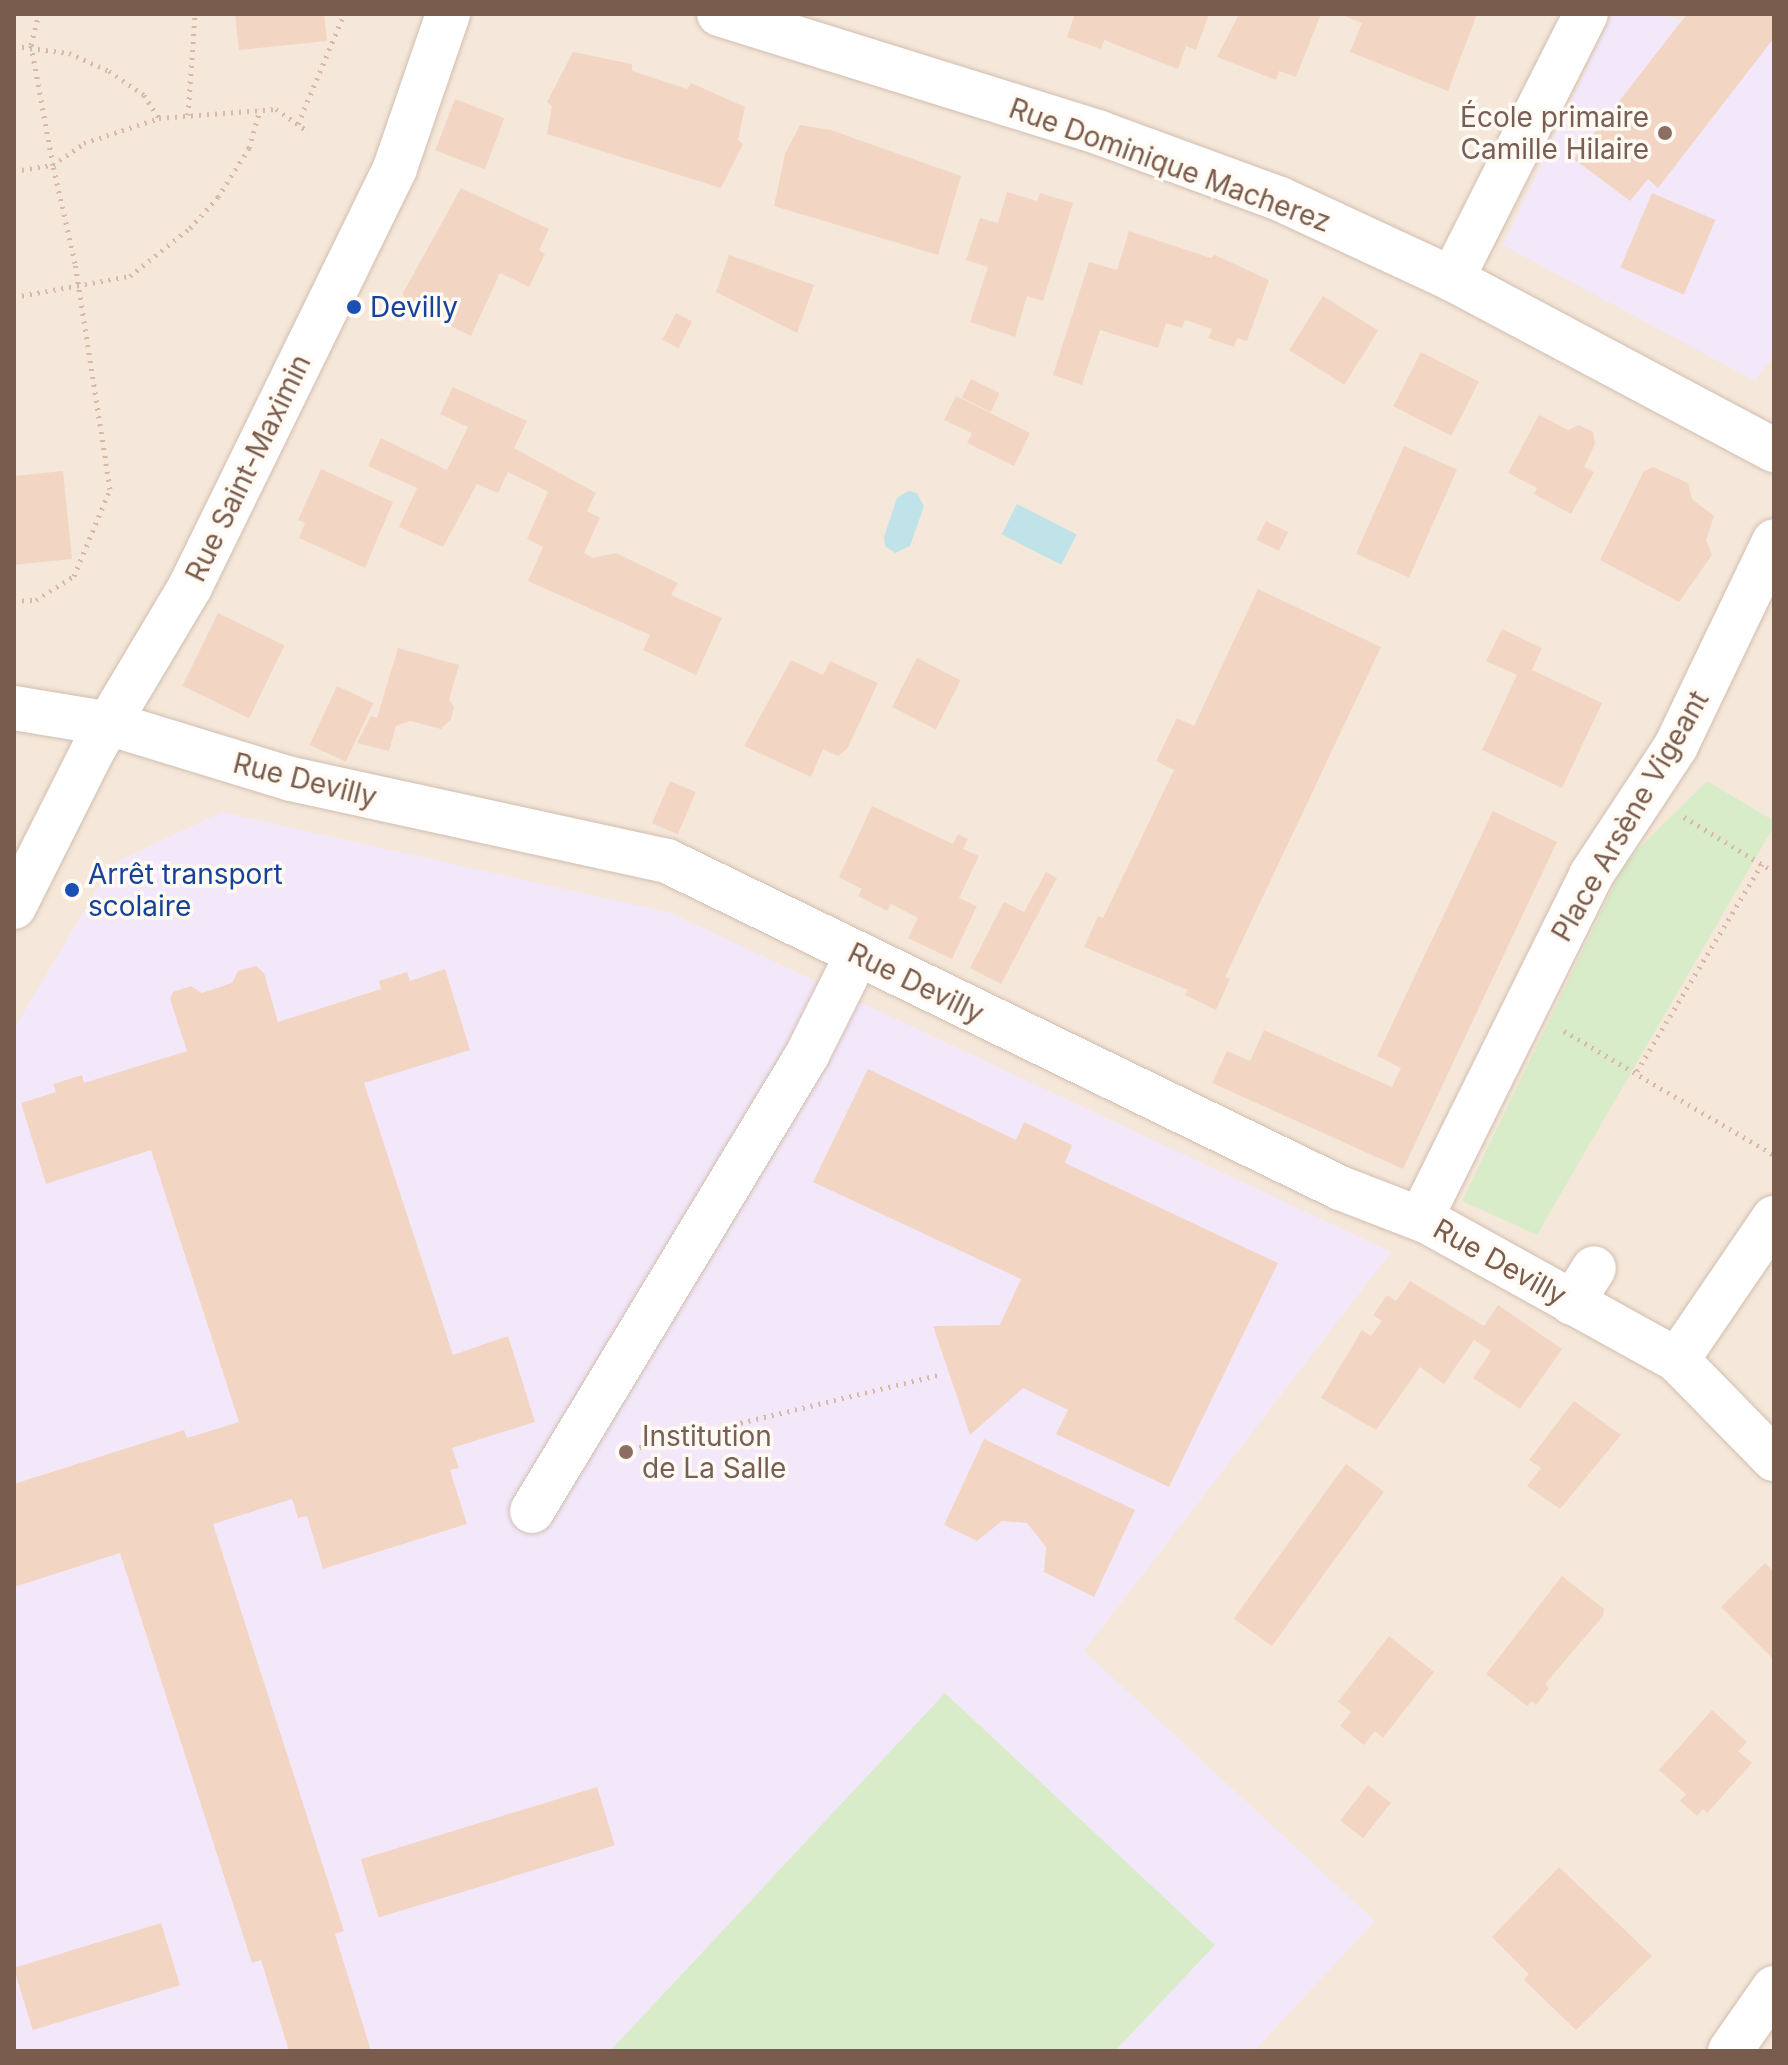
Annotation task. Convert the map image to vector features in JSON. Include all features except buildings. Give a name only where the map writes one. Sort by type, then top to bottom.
[{"type":"street","name":"Rue Saint-Maximin","points":[[14,907],[111,724],[190,587],[395,168],[448,14]]},
{"type":"street","name":"Rue Dominique Macherez","points":[[719,14],[1115,139],[1280,199],[1452,279],[1774,450]]},
{"type":"street","points":[[1452,279],[1586,14]]},
{"type":"street","name":"Place Arsène Vigeant","points":[[1421,1218],[1591,875],[1676,746],[1774,541]]},
{"type":"street","name":"Rue Devilly","points":[[14,708],[111,724],[291,779],[667,861],[1340,1188],[1421,1218],[1583,1286],[1677,1360],[1774,1459]]},
{"type":"street","points":[[532,1511],[807,1055],[857,955]]},
{"type":"street","points":[[1677,1360],[1774,1218]]},
{"type":"street","points":[[1730,2051],[1774,1988]]},
{"type":"path","points":[[14,601],[36,600],[74,576],[110,489],[78,287],[31,45],[39,14]]},
{"type":"path","points":[[188,115],[195,14]]},
{"type":"path","points":[[298,124],[344,14]]},
{"type":"path","points":[[14,46],[31,45],[69,53],[109,71],[144,95],[159,118]]},
{"type":"path","points":[[14,171],[53,165],[84,143],[159,118],[276,109],[309,132]]},
{"type":"path","points":[[14,297],[130,276],[190,228],[218,197],[249,148],[260,110]]},
{"type":"path","points":[[1645,794],[1774,872]]},
{"type":"path","points":[[1637,1071],[1762,864]]},
{"type":"path","points":[[1524,1010],[1637,1071],[1774,1155]]},
{"type":"path","points":[[559,1467],[942,1374]]},
{"type":"shaded area","points":[[14,14],[1774,14],[1774,2051],[14,2051]]},
{"type":"shaded area","name":"École primaire Camille Hilaire","points":[[1612,14],[1663,14],[1681,21],[1687,14],[1774,14],[1774,356],[1755,381],[1503,245]]},
{"type":"shaded area","name":"Institution de La Salle","points":[[222,812],[671,913],[1391,1252],[1084,1651],[1375,1921],[1254,2051],[14,2051],[14,1029],[112,864]]},
{"type":"green space","points":[[1707,781],[1774,821],[1774,826],[1537,1235],[1462,1201],[1626,861]]},
{"type":"green space","points":[[945,1693],[1215,1945],[1115,2051],[610,2051]]},
{"type":"water","points":[[908,491],[917,493],[924,506],[910,546],[895,553],[885,546],[884,537],[897,498]]},
{"type":"water","points":[[1017,504],[1077,534],[1061,565],[1002,534]]},
{"type":"place","name":"École primaire Camille Hilaire","points":[[1665,133]]},
{"type":"place","name":"Devilly","points":[[354,307]]},
{"type":"place","name":"Arrêt transport scolaire","points":[[72,890]]},
{"type":"place","name":"Institution de La Salle","points":[[626,1452]]}]
